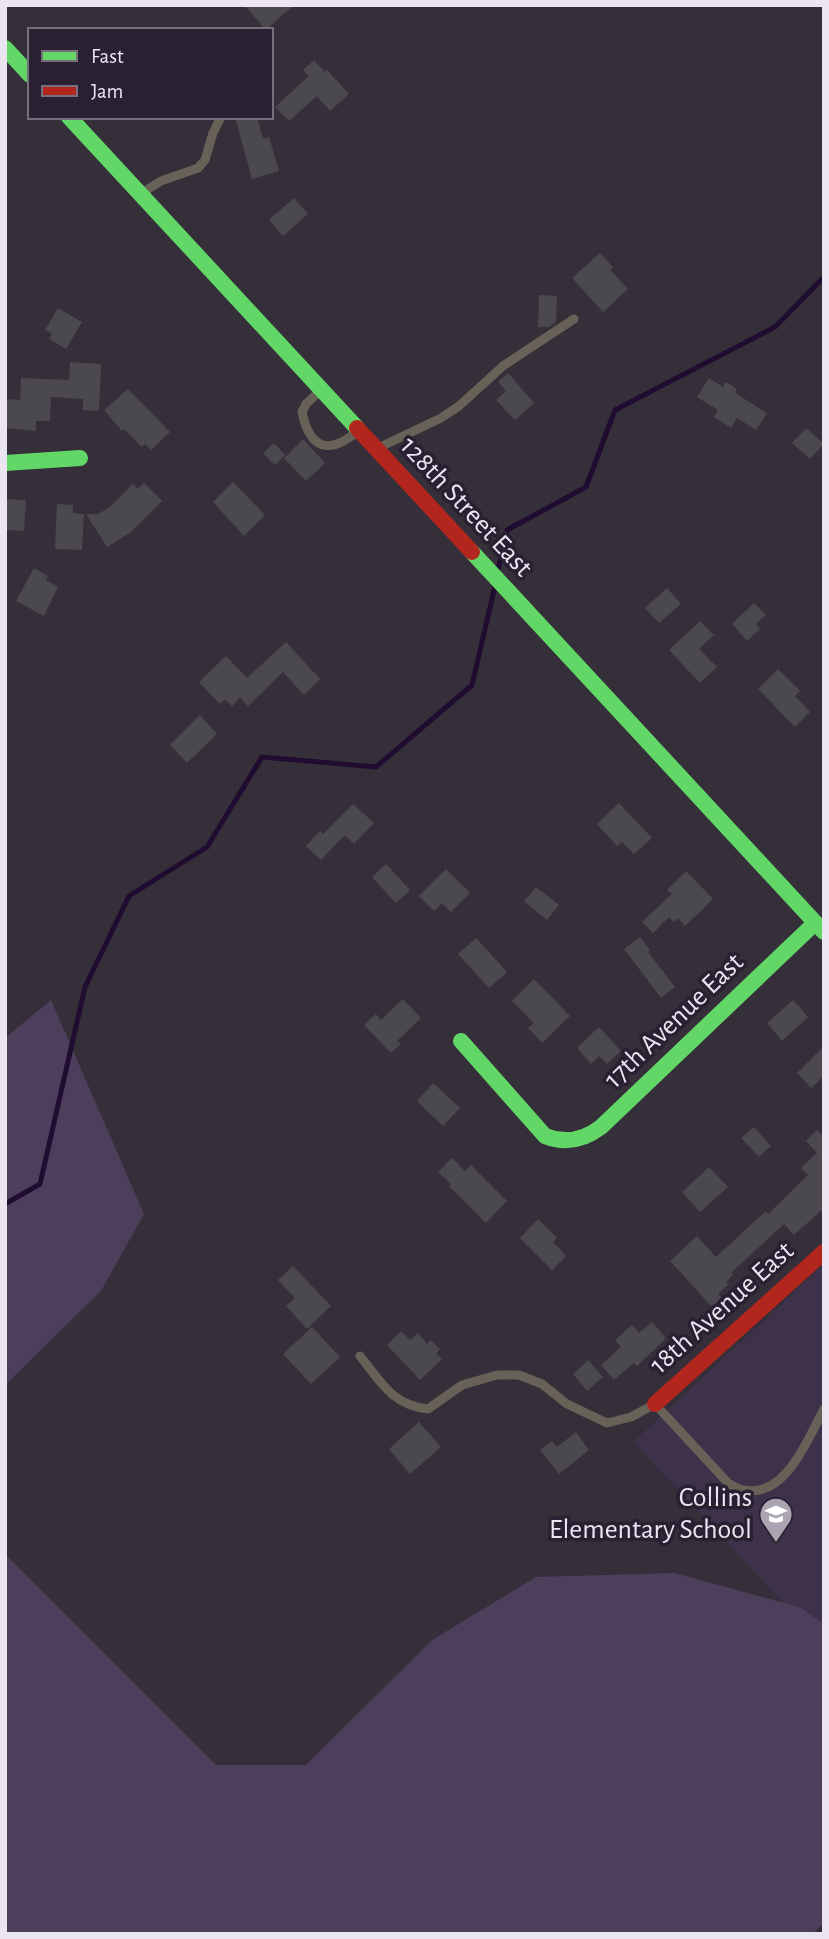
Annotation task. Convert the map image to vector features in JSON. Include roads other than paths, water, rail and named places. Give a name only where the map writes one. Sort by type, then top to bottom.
[{"type":"street","points":[[5,48],[28,73]]},
{"type":"street","name":"128th Street East","points":[[71,119],[820,928]]},
{"type":"street","points":[[5,463],[80,458]]},
{"type":"street","name":"17th Avenue East","points":[[461,1041],[545,1136],[561,1141],[585,1138],[601,1127],[820,928]]},
{"type":"street","name":"18th Avenue East","points":[[655,1404],[824,1252]]},
{"type":"lane","points":[[141,194],[161,181],[198,168],[205,160],[220,119]]},
{"type":"lane","points":[[377,449],[441,418],[503,366],[574,319]]},
{"type":"lane","points":[[322,390],[306,404],[302,412],[304,424],[311,436],[320,444],[330,447],[342,444],[359,430]]},
{"type":"lane","points":[[360,1356],[393,1398],[414,1407],[428,1409],[462,1385],[497,1375],[519,1375],[542,1384],[567,1404],[607,1423],[631,1417],[655,1404],[728,1483],[744,1490],[757,1490],[773,1485],[787,1474],[824,1409]]},
{"type":"waterway","points":[[498,570],[507,530],[586,487],[615,410],[775,327],[824,277]]},
{"type":"waterway","points":[[5,1204],[40,1184],[85,987],[129,896],[207,847],[262,757],[376,767],[472,685],[495,586]]},
{"type":"place","name":"Collins Elementary School","points":[[776,1544]]}]
